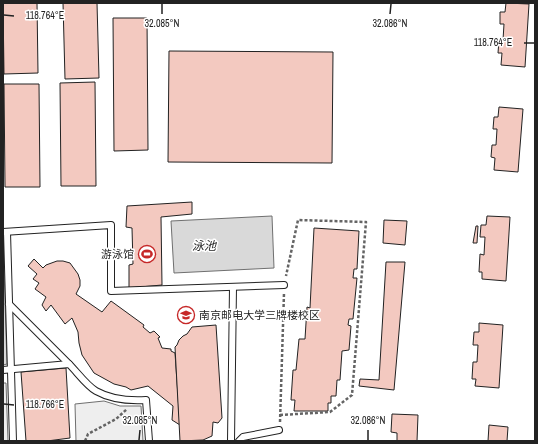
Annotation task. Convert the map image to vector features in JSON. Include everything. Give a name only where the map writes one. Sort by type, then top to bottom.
[{"type":"lane","points":[[13,441],[9,304],[5,232],[111,225],[111,291],[284,285]]},
{"type":"lane","points":[[231,441],[233,287]]},
{"type":"lane","points":[[9,304],[95,390],[110,397],[128,401],[146,400],[149,441]]},
{"type":"lane","points":[[3,370],[69,364]]},
{"type":"lane","points":[[239,441],[243,437],[279,430]]},
{"type":"path","points":[[279,430],[284,285],[298,220],[366,222],[352,395],[330,412],[280,415]]},
{"type":"path","points":[[85,441],[88,434],[116,419],[126,411],[134,400]]},
{"type":"shaded area","points":[[3,383],[6,383],[8,441],[3,441]]},
{"type":"shaded area","points":[[104,401],[120,406],[141,406],[143,441],[76,441],[75,404]]},
{"type":"water","name":"泳池","points":[[272,216],[274,268],[174,273],[171,221]]},
{"type":"water","points":[[3,237],[7,364],[3,365]]},
{"type":"building","points":[[3,3],[37,3],[38,73],[4,74]]},
{"type":"building","points":[[63,3],[97,3],[99,78],[65,79]]},
{"type":"building","points":[[506,3],[529,4],[525,67],[501,65],[502,53],[498,53],[499,40],[503,40],[504,24],[500,24],[500,12],[505,12]]},
{"type":"building","points":[[113,18],[147,18],[148,150],[114,151]]},
{"type":"building","points":[[169,51],[333,52],[332,163],[168,162]]},
{"type":"building","points":[[95,82],[96,186],[61,186],[60,83]]},
{"type":"building","points":[[4,84],[39,84],[40,187],[5,187]]},
{"type":"building","points":[[499,107],[523,109],[518,172],[494,170],[495,158],[491,157],[492,145],[496,145],[497,129],[493,129],[494,117],[498,117]]},
{"type":"building","name":"游泳馆","points":[[192,202],[192,214],[161,217],[162,285],[129,288],[129,265],[133,264],[132,228],[126,227],[127,206]]},
{"type":"building","points":[[487,216],[510,217],[506,281],[482,279],[482,272],[479,272],[480,254],[484,255],[485,237],[480,237],[481,225],[486,225]]},
{"type":"building","points":[[384,220],[407,221],[405,245],[383,243]]},
{"type":"building","points":[[476,226],[478,226],[477,243],[473,243]]},
{"type":"building","points":[[314,228],[359,231],[357,269],[354,269],[353,278],[357,278],[353,319],[349,319],[348,325],[351,326],[349,350],[342,351],[340,380],[337,380],[336,396],[331,396],[331,403],[328,403],[328,411],[294,411],[295,400],[291,400],[293,370],[296,370],[299,339],[305,339],[307,307],[310,308]]},
{"type":"building","points":[[34,259],[43,268],[46,265],[57,261],[70,263],[78,274],[80,280],[80,286],[76,294],[102,312],[111,301],[144,325],[143,327],[150,333],[154,331],[160,337],[158,338],[162,348],[171,349],[171,351],[175,353],[180,425],[172,420],[173,406],[148,386],[131,390],[114,384],[94,373],[82,355],[78,332],[72,318],[65,324],[51,305],[46,311],[42,305],[46,297],[35,289],[39,283],[33,279],[37,274],[28,266]]},
{"type":"building","points":[[386,262],[405,262],[394,390],[359,386],[360,379],[379,380]]},
{"type":"building","points":[[479,323],[503,325],[499,388],[475,386],[476,379],[472,379],[473,362],[477,362],[478,345],[473,345],[474,332],[479,332]]},
{"type":"building","points":[[216,325],[222,418],[218,423],[213,422],[212,436],[203,440],[180,441],[175,347],[179,340],[187,334],[192,327]]},
{"type":"building","points":[[66,368],[70,438],[47,441],[26,441],[21,372]]},
{"type":"building","points":[[392,414],[418,415],[417,441],[397,441],[397,433],[391,432]]},
{"type":"building","points":[[489,425],[508,427],[507,441],[488,441]]},
{"type":"place","name":"游泳馆","points":[[147,254]]},
{"type":"place","name":"南京邮电大学三牌楼校区","points":[[186,315]]}]
